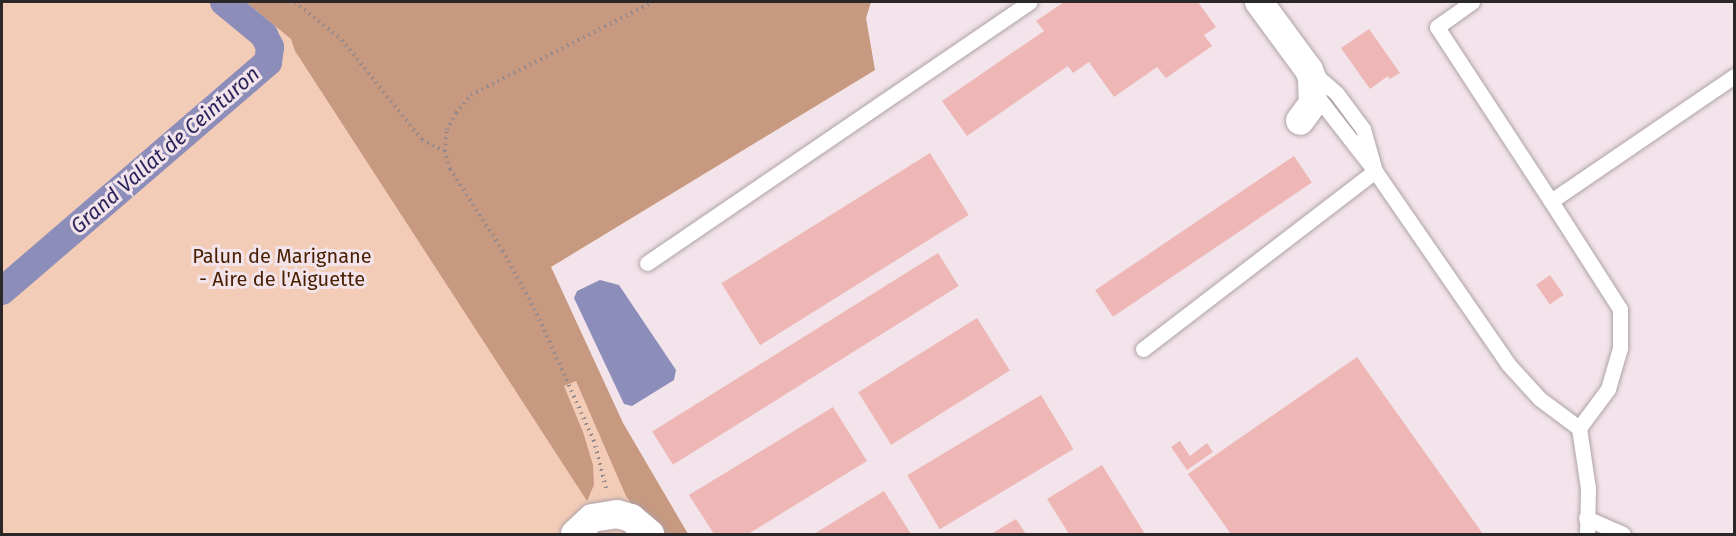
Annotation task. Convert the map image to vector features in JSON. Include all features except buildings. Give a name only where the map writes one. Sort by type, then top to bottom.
[{"type":"street","points":[[1259,2],[1312,82],[1313,103],[1300,121]]},
{"type":"street","points":[[575,534],[592,518],[604,514],[617,514],[631,518],[650,534]]},
{"type":"lane","points":[[647,263],[1029,2]]},
{"type":"lane","points":[[1472,2],[1437,27],[1620,309],[1620,348],[1608,389],[1579,428]]},
{"type":"lane","points":[[1551,201],[1734,76]]},
{"type":"lane","points":[[1312,82],[1508,364],[1540,399],[1579,428],[1588,488],[1587,534]]},
{"type":"lane","points":[[1312,82],[1337,94],[1364,129],[1375,171]]},
{"type":"lane","points":[[1143,349],[1375,171]]},
{"type":"lane","points":[[1586,518],[1623,534]]},
{"type":"path","points":[[295,2],[342,40],[422,140],[445,151]]},
{"type":"path","points":[[604,514],[606,484],[601,464],[564,370],[503,251],[450,169],[445,151],[447,130],[471,95],[653,2]]},
{"type":"green space","name":"Palun de Marignane - Aire de l'Aiguette","points":[[2,2],[828,2],[875,70],[551,267],[623,423],[688,534],[2,534]]},
{"type":"shaded area","points":[[246,2],[871,2],[866,18],[875,70],[551,267],[623,423],[688,534],[655,534],[626,496],[576,381],[564,386],[583,432],[593,465],[594,485],[587,501],[295,51],[291,39]]},
{"type":"water","points":[[600,280],[619,285],[676,370],[674,380],[632,406],[624,404],[574,298],[577,291]]},
{"type":"waterway","name":"Grand Vallat de Ceinturon","points":[[2,291],[268,62],[270,47],[264,35],[224,2]]}]
